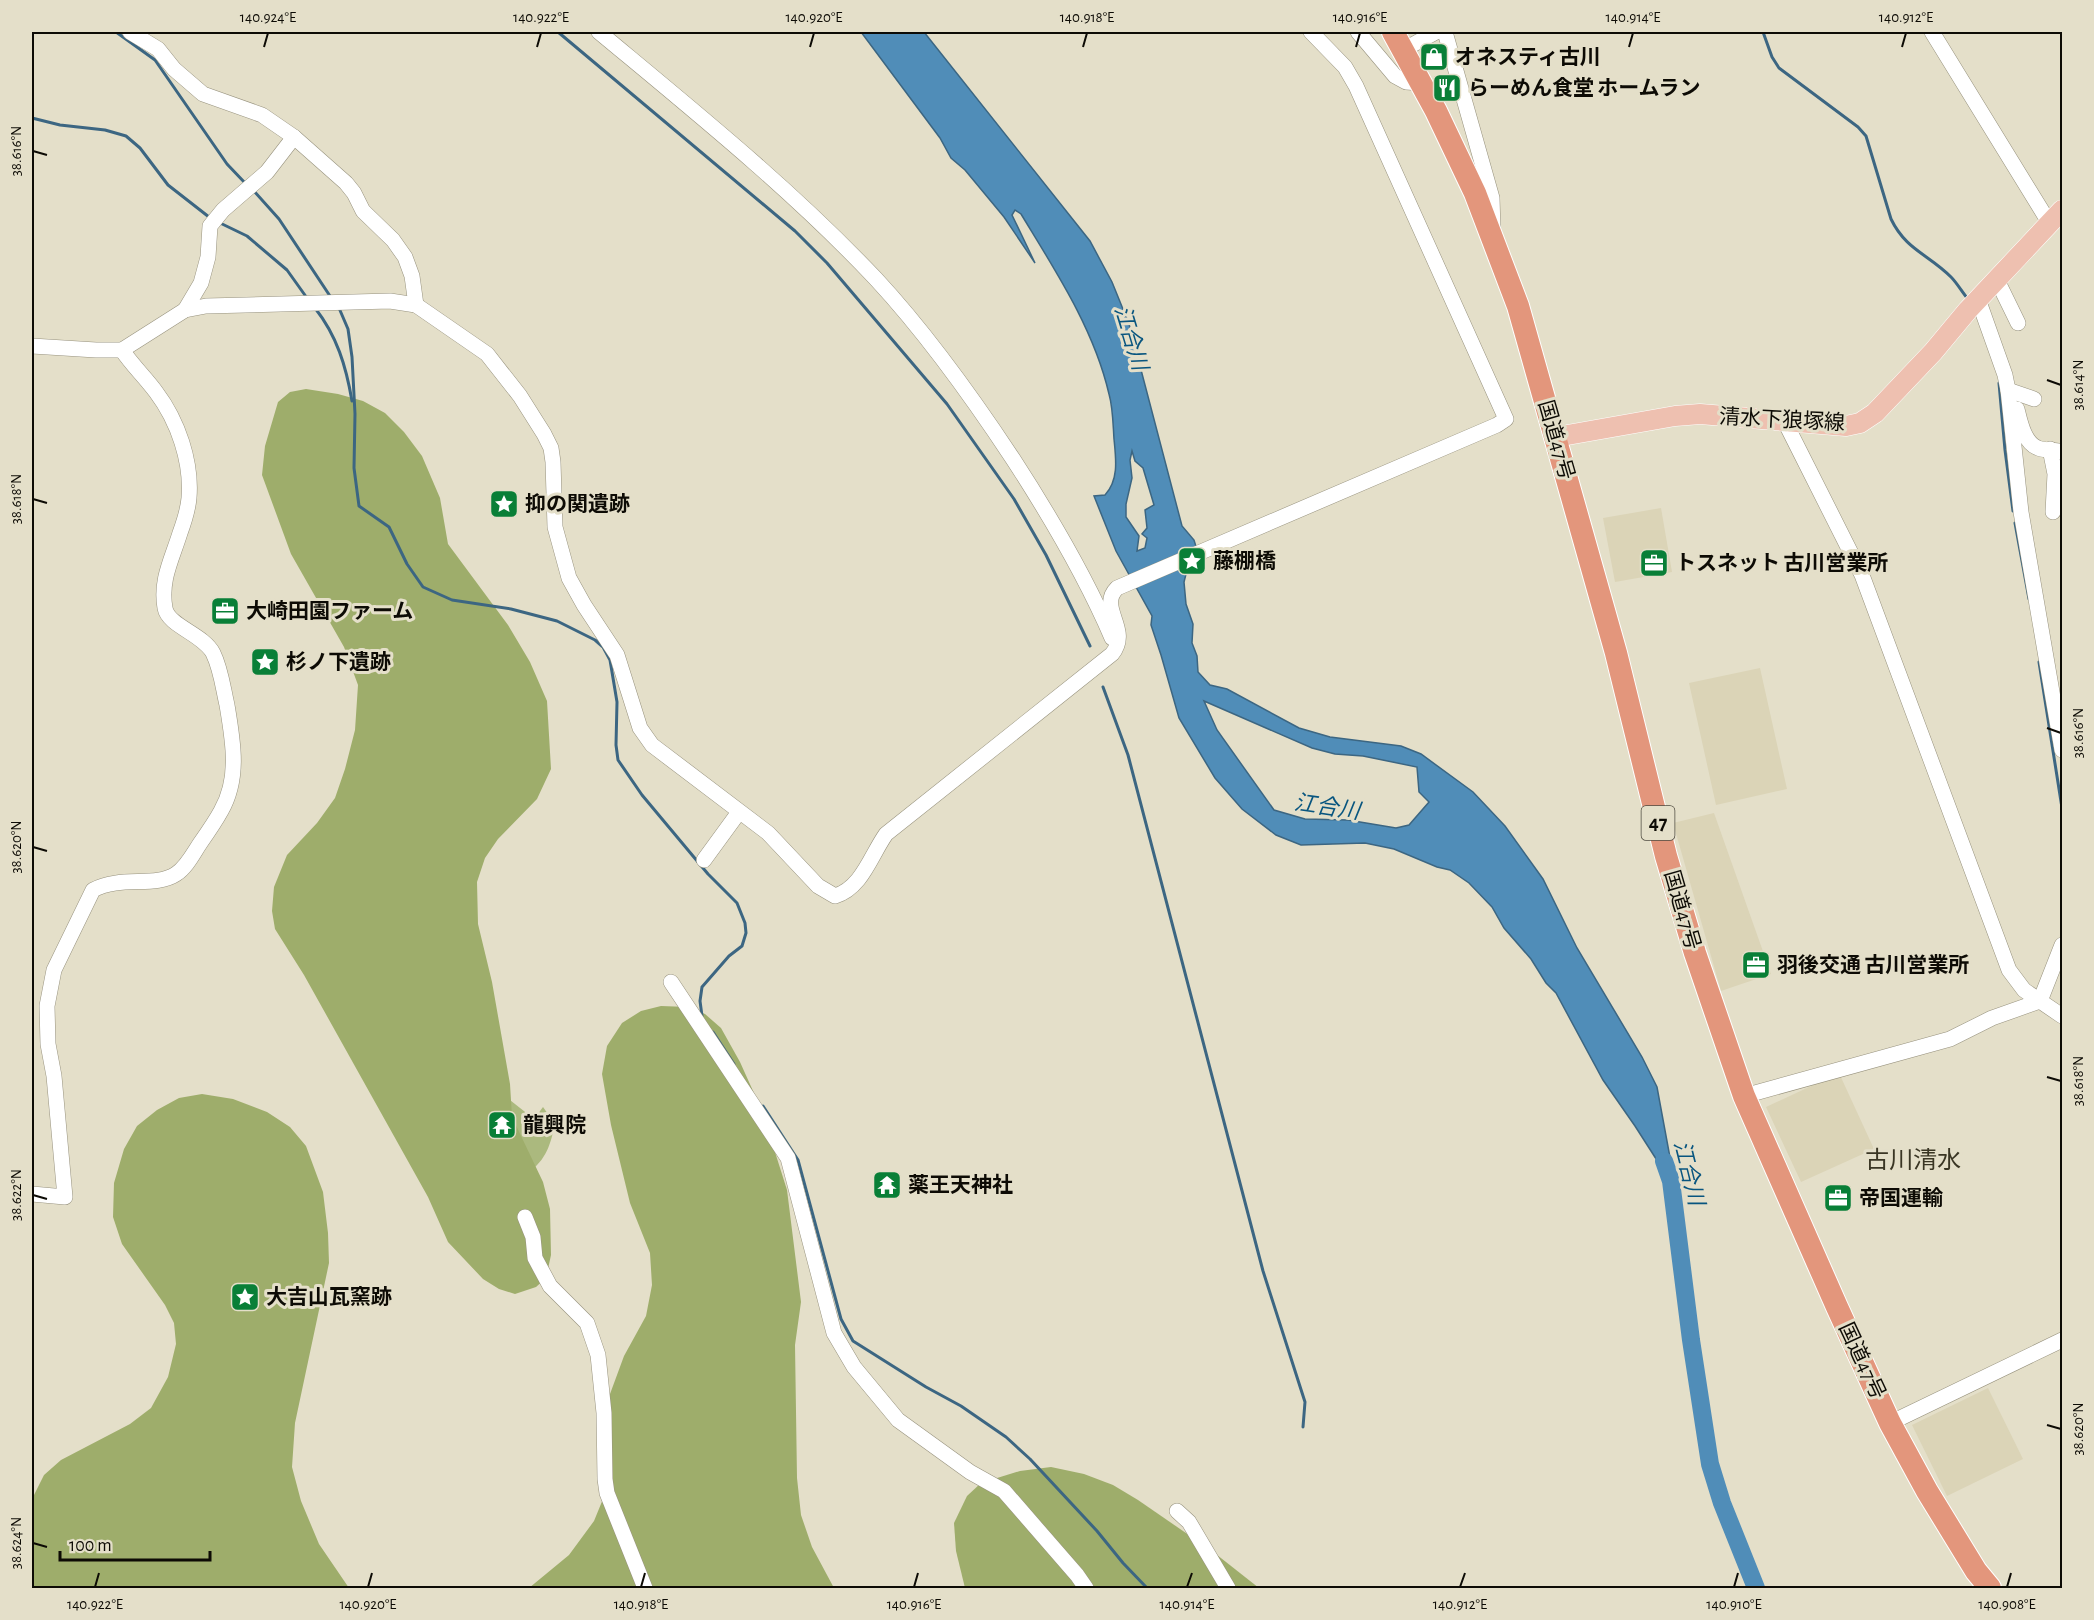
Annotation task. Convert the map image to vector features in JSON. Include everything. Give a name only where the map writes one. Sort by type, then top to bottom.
[{"type":"highway","name":"国道47号","points":[[1398,41],[1475,193],[1518,306],[1616,653],[1666,856],[1695,953],[1744,1096],[1890,1423],[1927,1491],[1976,1570],[1990,1588]]},
{"type":"main road","name":"清水下狼塚線","points":[[1556,437],[1675,416],[1700,414],[1846,426],[1860,423],[1875,412],[1934,352],[1974,303],[2056,217]]},
{"type":"street","points":[[130,32],[158,49],[174,69],[203,94],[262,115],[294,136],[346,183],[363,211],[393,240],[405,257],[412,276],[416,305]]},
{"type":"street","points":[[599,32],[789,193],[877,281],[907,316],[983,413],[1051,518],[1100,611],[1116,649]]},
{"type":"street","points":[[32,346],[122,350],[186,310],[206,306],[390,301],[416,305],[487,354],[500,367],[544,434],[553,462],[555,527],[569,578],[617,655],[640,728],[652,745],[768,834],[818,886],[835,896],[843,894],[864,872],[886,834],[1112,654],[1119,640],[1119,632],[1110,597],[1117,588],[1504,422],[1506,415],[1356,86],[1345,67],[1311,32]]},
{"type":"street","points":[[1358,32],[1395,76],[1406,82],[1421,83]]},
{"type":"street","points":[[1398,41],[1436,32]]},
{"type":"street","points":[[1445,32],[1492,198],[1493,242]]},
{"type":"street","points":[[1932,32],[2056,217]]},
{"type":"street","points":[[186,310],[201,283],[215,220],[267,172],[294,136]]},
{"type":"street","points":[[1997,280],[2018,323]]},
{"type":"street","points":[[1974,303],[1987,320],[2008,390],[2021,512],[2062,750]]},
{"type":"street","points":[[32,1194],[65,1197],[54,1077],[48,1044],[47,1006],[54,970],[87,899],[93,890],[103,885],[165,879],[177,873],[186,864],[221,811],[229,794],[232,777],[234,742],[213,652],[205,641],[169,617],[165,610],[163,587],[165,574],[180,534],[189,498],[185,454],[174,423],[157,392],[133,367],[122,350]]},
{"type":"street","points":[[2008,390],[2034,399]]},
{"type":"street","points":[[2008,390],[2017,405],[2024,431],[2030,442],[2038,448],[2056,451],[2054,512]]},
{"type":"street","points":[[1785,422],[1862,575],[2009,970],[2024,990],[2062,1016]]},
{"type":"street","points":[[704,860],[739,812]]},
{"type":"street","points":[[1744,1096],[1950,1039],[1992,1018],[2040,1000],[2062,945]]},
{"type":"street","points":[[671,982],[788,1158],[834,1333],[854,1366],[898,1420],[970,1472],[1004,1491],[1086,1588]]},
{"type":"street","points":[[525,1217],[533,1237],[535,1258],[550,1286],[587,1323],[598,1356],[603,1393],[606,1486],[645,1588]]},
{"type":"street","points":[[1890,1423],[2062,1340]]},
{"type":"street","points":[[1177,1511],[1189,1522],[1227,1588]]},
{"type":"shaded area","points":[[1661,508],[1672,572],[1615,582],[1603,518]]},
{"type":"shaded area","points":[[1760,668],[1787,789],[1716,805],[1689,683]]},
{"type":"shaded area","points":[[1714,813],[1771,974],[1721,991],[1673,823]]},
{"type":"shaded area","points":[[1839,1073],[1874,1149],[1801,1182],[1766,1107]]},
{"type":"shaded area","points":[[1988,1388],[2023,1459],[1947,1496],[1912,1425]]},
{"type":"green space","points":[[306,389],[363,401],[385,413],[404,432],[422,456],[440,498],[448,544],[508,625],[530,662],[547,701],[551,769],[537,799],[498,839],[485,858],[477,882],[478,924],[492,982],[510,1084],[512,1117],[543,1182],[550,1209],[551,1255],[546,1278],[536,1287],[515,1294],[499,1289],[483,1279],[448,1242],[428,1197],[304,975],[275,929],[272,911],[274,887],[287,855],[317,823],[335,798],[345,769],[355,730],[358,685],[344,647],[291,554],[262,475],[265,446],[278,402],[290,392]]},
{"type":"green space","points":[[661,1006],[688,1007],[705,1014],[721,1028],[740,1062],[762,1111],[787,1190],[801,1302],[795,1345],[797,1478],[801,1515],[812,1547],[834,1588],[529,1588],[569,1555],[594,1521],[603,1499],[603,1423],[610,1394],[624,1356],[646,1316],[652,1285],[650,1253],[630,1203],[611,1125],[602,1074],[607,1046],[622,1023],[641,1011]]},
{"type":"green space","points":[[501,1093],[534,1119],[543,1107],[555,1124],[545,1154],[524,1177]]},
{"type":"green space","points":[[202,1094],[233,1099],[267,1112],[290,1127],[306,1146],[323,1192],[329,1263],[295,1423],[292,1467],[301,1501],[319,1544],[349,1588],[32,1588],[32,1499],[44,1475],[61,1460],[130,1424],[151,1408],[168,1377],[176,1344],[174,1323],[165,1305],[122,1244],[113,1217],[114,1183],[124,1149],[137,1126],[157,1110],[179,1098]]},
{"type":"green space","points":[[1051,1467],[1084,1474],[1113,1485],[1212,1551],[1259,1588],[965,1588],[956,1551],[954,1523],[967,1496],[981,1483],[1020,1471]]},
{"type":"water","points":[[861,32],[924,32],[1090,241],[1112,282],[1129,324],[1182,526],[1194,540],[1199,556],[1187,570],[1184,582],[1186,604],[1193,624],[1192,643],[1197,656],[1198,672],[1210,685],[1227,689],[1299,728],[1330,737],[1401,746],[1421,754],[1473,792],[1505,826],[1543,879],[1577,948],[1642,1057],[1657,1087],[1676,1190],[1603,1080],[1556,993],[1504,928],[1492,907],[1469,883],[1450,870],[1394,849],[1365,843],[1301,845],[1276,835],[1242,809],[1215,778],[1179,718],[1151,625],[1152,616],[1116,551],[1094,496],[1105,495],[1113,483],[1116,462],[1110,399],[1094,346],[1072,301],[1021,214],[1015,210],[1012,215],[1035,263],[1004,217],[965,170],[951,158],[940,138]],"holes":[[[1132,451],[1135,461],[1143,468],[1154,505],[1145,510],[1147,528],[1142,534],[1147,538],[1145,548],[1137,551],[1139,536],[1126,517],[1126,504],[1132,478],[1130,460]],[[1204,701],[1312,748],[1335,754],[1363,756],[1417,767],[1419,792],[1429,802],[1409,825],[1396,828],[1348,820],[1305,819],[1274,810],[1217,730]]]},
{"type":"waterway","points":[[116,32],[155,60],[227,164],[246,184]]},
{"type":"waterway","points":[[558,32],[795,231],[827,263],[947,404],[1014,499],[1046,555],[1090,646]]},
{"type":"waterway","points":[[1763,32],[1772,57],[1779,68],[1858,127],[1866,136],[1891,219],[1897,229],[1903,238],[1951,277],[1968,299]]},
{"type":"waterway","points":[[32,118],[60,125],[105,130],[126,136],[140,148],[168,185],[209,217]]},
{"type":"waterway","points":[[253,190],[279,219],[330,296]]},
{"type":"waterway","points":[[218,222],[247,236],[287,270],[307,298]]},
{"type":"waterway","points":[[315,308],[340,352],[352,401]]},
{"type":"waterway","points":[[339,308],[348,329],[352,357],[355,414],[354,468],[359,506],[389,527],[407,564],[423,587],[452,600],[511,609],[557,621],[595,640],[603,647],[610,660],[617,702],[618,760],[642,795],[708,874],[737,903],[745,923],[746,933],[742,946],[729,956],[702,987],[700,1001],[702,1016]]},
{"type":"waterway","points":[[1999,383],[2013,511]]},
{"type":"waterway","points":[[2015,523],[2029,599]]},
{"type":"waterway","points":[[2039,662],[2062,808]]},
{"type":"waterway","points":[[1103,687],[1128,755],[1263,1271],[1305,1402],[1303,1427]]},
{"type":"waterway","points":[[713,1032],[734,1064]]},
{"type":"waterway","points":[[763,1106],[798,1160],[841,1319],[853,1341],[961,1406],[1006,1437],[1030,1459],[1147,1588]]},
{"type":"waterway","name":"江合川","points":[[1664,1161],[1671,1181],[1691,1340],[1710,1464],[1722,1503],[1756,1588]]},
{"type":"place","name":"オネスティ古川","points":[[1434,57]]},
{"type":"place","name":"らーめん食堂 ホームラン","points":[[1447,88]]},
{"type":"place","name":"抑の関遺跡","points":[[504,504]]},
{"type":"place","name":"藤棚橋","points":[[1192,561]]},
{"type":"place","name":"トスネット 古川営業所","points":[[1654,563]]},
{"type":"place","name":"大崎田園ファーム","points":[[225,611]]},
{"type":"place","name":"杉ノ下遺跡","points":[[265,662]]},
{"type":"place","name":"羽後交通 古川営業所","points":[[1756,965]]},
{"type":"place","name":"龍興院","points":[[502,1125]]},
{"type":"place","name":"薬王天神社","points":[[887,1185]]},
{"type":"place","name":"帝国運輸","points":[[1838,1198]]},
{"type":"place","name":"大吉山瓦窯跡","points":[[245,1297]]},
{"type":"district","name":"古川清水","points":[[1913,1161]]}]
